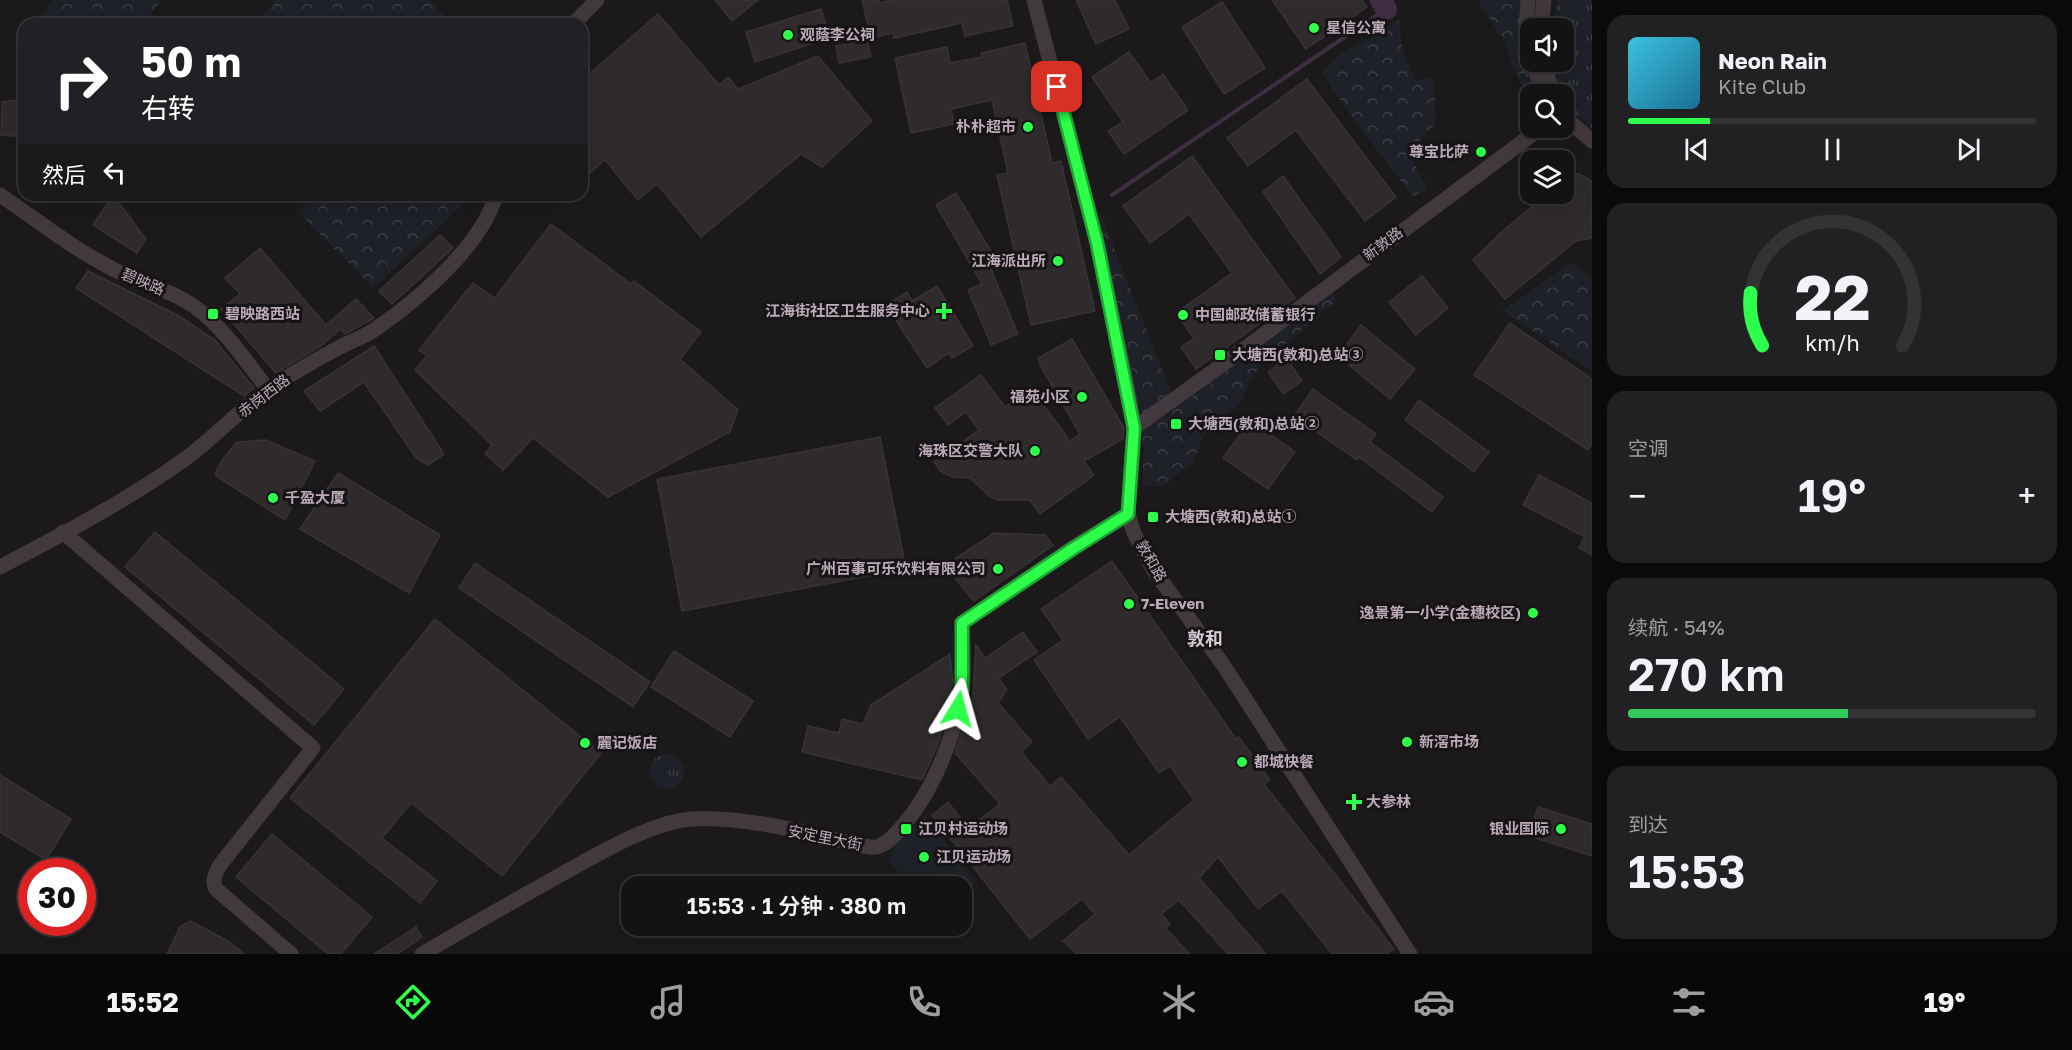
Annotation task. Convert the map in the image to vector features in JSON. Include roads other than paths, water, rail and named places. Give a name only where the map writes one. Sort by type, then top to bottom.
[{"type":"street","points":[[579,18],[597,0]]},
{"type":"street","name":"敦和路","points":[[1034,0],[1097,243],[1134,428],[1128,514],[1134,533],[1154,571],[1222,663],[1405,952]]},
{"type":"street","points":[[1527,18],[1528,0]]},
{"type":"street","points":[[1542,18],[1544,0]]},
{"type":"street","points":[[1574,125],[1592,141]]},
{"type":"street","name":"新敦路","points":[[1134,428],[1528,138]]},
{"type":"street","name":"碧映路","points":[[0,195],[86,254],[114,270],[178,296],[194,306],[217,327],[268,390]]},
{"type":"street","name":"赤岗西路","points":[[0,567],[144,487],[187,457],[268,390],[311,363],[376,329],[419,295],[471,244],[483,228],[494,201]]},
{"type":"street","name":"安定里大街","points":[[422,954],[624,841],[663,825],[690,819],[703,819],[759,824],[863,846],[877,847],[885,843],[906,823],[920,805],[934,778],[950,734],[962,689],[962,623],[1128,514]]},
{"type":"street","points":[[63,532],[313,748],[220,865],[214,879],[216,889],[291,954]]},
{"type":"waterway","points":[[1381,0],[1386,9]]},
{"type":"waterway","points":[[1112,195],[1386,9]]},
{"type":"place","name":"星信公寓","points":[[1314,28]]},
{"type":"place","name":"观蔭李公祠","points":[[788,35]]},
{"type":"place","name":"朴朴超市","points":[[1028,127]]},
{"type":"place","name":"尊宝比萨","points":[[1481,152]]},
{"type":"place","name":"江海派出所","points":[[1058,261]]},
{"type":"place","name":"江海街社区卫生服务中心","points":[[944,311]]},
{"type":"place","name":"碧映路西站","points":[[213,314]]},
{"type":"place","name":"中国邮政储蓄银行","points":[[1183,315]]},
{"type":"place","name":"大塘西(敦和)总站③","points":[[1220,355]]},
{"type":"place","name":"福苑小区","points":[[1082,397]]},
{"type":"place","name":"大塘西(敦和)总站②","points":[[1176,424]]},
{"type":"place","name":"海珠区交警大队","points":[[1035,451]]},
{"type":"place","name":"千盈大厦","points":[[273,498]]},
{"type":"place","name":"大塘西(敦和)总站①","points":[[1153,517]]},
{"type":"place","name":"广州百事可乐饮料有限公司","points":[[998,569]]},
{"type":"place","name":"7-Eleven","points":[[1129,604]]},
{"type":"place","name":"逸景第一小学(金穗校区)","points":[[1533,613]]},
{"type":"place","name":"新滘市场","points":[[1407,742]]},
{"type":"place","name":"麗记饭店","points":[[585,743]]},
{"type":"place","name":"都城快餐","points":[[1242,762]]},
{"type":"place","name":"大参林","points":[[1354,802]]},
{"type":"place","name":"江贝村运动场","points":[[906,829]]},
{"type":"place","name":"银业国际","points":[[1561,829]]},
{"type":"place","name":"江贝运动场","points":[[924,857]]},
{"type":"district","name":"敦和","points":[[1205,639]]}]
